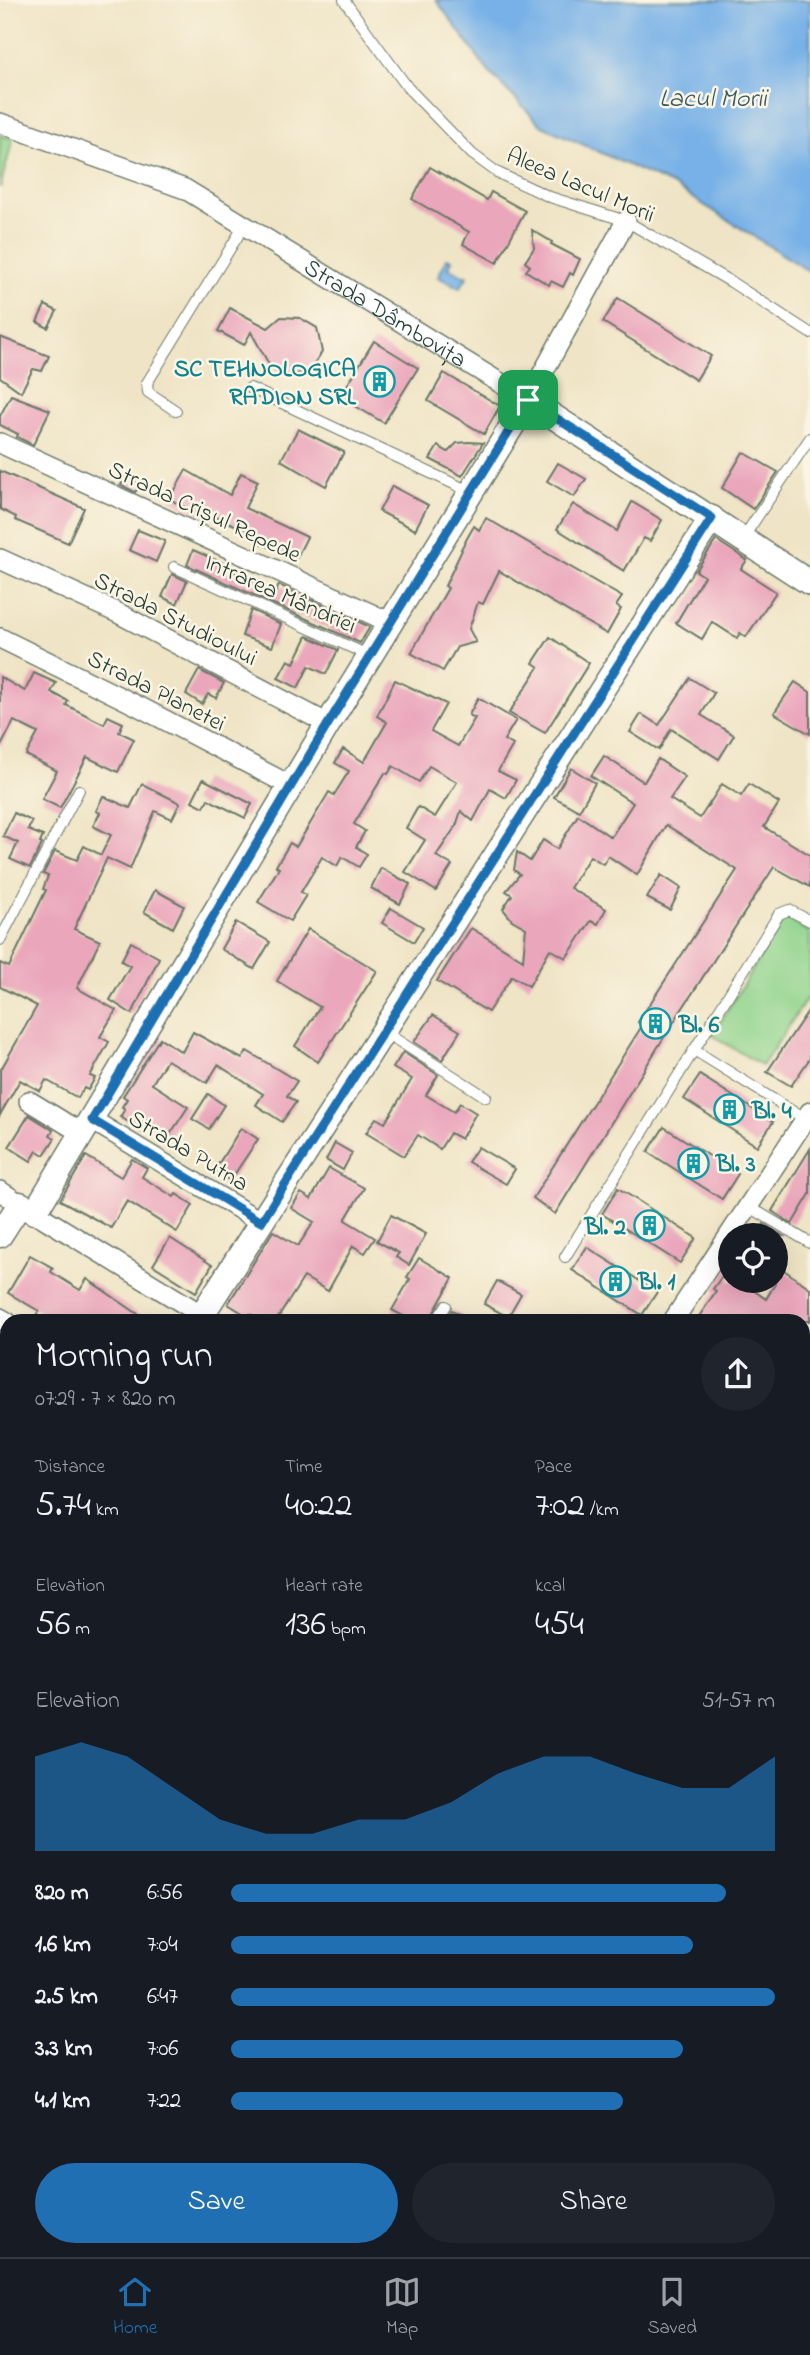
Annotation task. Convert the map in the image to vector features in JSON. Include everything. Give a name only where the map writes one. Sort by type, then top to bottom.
[{"type":"street","name":"Strada Dâmbovița","points":[[0,123],[185,189],[528,400],[810,583]]},
{"type":"street","points":[[0,1235],[18,1203],[88,1127],[328,724],[528,400],[626,221]]},
{"type":"street","name":"Strada Crișul Repede","points":[[0,443],[391,623]]},
{"type":"street","points":[[207,1314],[261,1222],[712,518]]},
{"type":"street","name":"Strada Studioului","points":[[0,559],[118,613],[328,724]]},
{"type":"street","name":"Strada Planetei","points":[[0,638],[291,786]]},
{"type":"street","name":"Strada Putna","points":[[29,1101],[88,1127],[261,1222]]},
{"type":"street","points":[[678,1314],[808,1116]]},
{"type":"street","points":[[18,1203],[196,1314]]},
{"type":"lane","name":"Aleea Lacul Morii","points":[[344,0],[408,88],[472,154],[498,173],[528,188],[626,221],[731,282],[810,333]]},
{"type":"lane","points":[[176,411],[148,392],[147,383],[244,226]]},
{"type":"lane","points":[[250,388],[471,492]]},
{"type":"lane","points":[[743,538],[810,438]]},
{"type":"lane","name":"Intrarea Mândriei","points":[[174,567],[370,656]]},
{"type":"lane","points":[[0,940],[79,790]]},
{"type":"lane","points":[[565,1256],[779,914],[789,910],[810,921]]},
{"type":"lane","points":[[383,1030],[486,1097]]},
{"type":"lane","points":[[694,1050],[808,1116]]},
{"type":"lane","points":[[748,1206],[810,1244]]},
{"type":"lane","points":[[441,1314],[446,1306]]},
{"type":"green space","points":[[0,135],[13,139],[0,188]]},
{"type":"green space","points":[[785,917],[810,933],[810,994],[762,1066],[712,1035]]},
{"type":"water","name":"Lacul Morii","points":[[436,0],[810,0],[810,272],[674,186],[542,126],[489,72]]},
{"type":"water","points":[[447,258],[452,260],[449,268],[467,277],[460,288],[438,277]]},
{"type":"building","points":[[430,167],[487,200],[491,192],[525,211],[497,263],[463,244],[469,232],[412,199]]},
{"type":"building","points":[[532,230],[552,242],[551,244],[580,259],[573,275],[570,273],[563,287],[551,281],[549,285],[526,271],[530,266],[525,262],[534,248]]},
{"type":"building","points":[[618,298],[711,356],[696,380],[603,322]]},
{"type":"building","points":[[45,305],[57,311],[48,328],[37,322]]},
{"type":"building","points":[[230,308],[268,328],[281,317],[300,318],[317,328],[322,352],[310,370],[291,376],[271,368],[251,332],[244,345],[218,331]]},
{"type":"building","points":[[0,337],[49,356],[42,371],[33,369],[21,392],[0,377]]},
{"type":"building","name":"SC TEHNOLOGICA RADION SRL","points":[[374,341],[418,368],[384,423],[340,397]]},
{"type":"building","points":[[444,373],[500,406],[484,434],[428,401]]},
{"type":"building","points":[[11,395],[50,410],[33,445],[0,425],[0,416]]},
{"type":"building","points":[[298,429],[344,452],[326,486],[281,460]]},
{"type":"building","points":[[457,443],[483,443],[462,476],[430,459],[438,446],[448,452]]},
{"type":"building","points":[[743,452],[778,472],[753,509],[722,488]]},
{"type":"building","points":[[558,463],[586,479],[574,497],[547,481]]},
{"type":"building","points":[[186,470],[230,495],[241,473],[258,481],[245,508],[307,537],[296,559],[256,541],[259,535],[206,513],[203,518],[170,499]]},
{"type":"building","points":[[0,471],[84,508],[68,543],[15,520],[16,517],[0,509]]},
{"type":"building","points":[[125,477],[141,485],[135,492],[121,485]]},
{"type":"building","points":[[392,486],[428,505],[415,530],[379,511]]},
{"type":"building","points":[[632,502],[662,520],[650,541],[644,538],[624,571],[557,529],[573,504],[617,531]]},
{"type":"building","points":[[486,518],[622,597],[616,606],[621,609],[607,634],[499,571],[483,604],[478,602],[469,629],[476,642],[457,647],[443,671],[411,653],[448,588],[445,586],[461,549],[474,526],[479,530]]},
{"type":"building","points":[[138,530],[165,541],[156,562],[129,550]]},
{"type":"building","points":[[716,540],[747,560],[741,569],[776,592],[746,637],[740,633],[737,638],[712,622],[702,639],[676,623],[704,576],[696,571]]},
{"type":"building","points":[[193,550],[276,592],[279,585],[370,627],[360,643],[187,565]]},
{"type":"building","points":[[172,574],[187,581],[177,604],[162,597]]},
{"type":"building","points":[[251,610],[281,624],[272,647],[242,636]]},
{"type":"building","points":[[307,636],[338,650],[326,674],[309,666],[298,688],[278,678],[288,660],[294,663]]},
{"type":"building","points":[[550,637],[589,663],[545,733],[509,713],[539,667],[533,663]]},
{"type":"building","points":[[199,670],[224,683],[216,698],[208,694],[202,704],[186,694]]},
{"type":"building","points":[[34,673],[56,683],[51,692],[68,701],[66,705],[104,724],[108,716],[123,723],[119,732],[134,739],[118,772],[87,757],[60,808],[42,799],[57,771],[26,755],[38,733],[14,721],[0,748],[0,677],[25,691]]},
{"type":"building","points":[[690,678],[714,693],[701,715],[734,735],[719,759],[671,729],[659,750],[630,732],[641,714],[659,725]]},
{"type":"building","points":[[395,680],[446,704],[431,731],[458,746],[475,718],[469,715],[478,698],[516,720],[504,740],[513,745],[498,771],[516,780],[506,798],[490,789],[473,821],[461,811],[456,826],[436,856],[452,865],[436,891],[405,872],[425,840],[406,828],[418,807],[435,817],[457,782],[429,766],[419,782],[393,766],[388,774],[385,773],[354,824],[365,831],[356,847],[367,854],[359,867],[342,857],[337,866],[322,857],[301,892],[306,895],[290,921],[258,902],[279,868],[276,866],[290,843],[296,847],[329,792],[334,795],[349,771],[335,763],[343,749],[364,762],[387,722],[377,716]]},
{"type":"building","points":[[795,682],[810,692],[810,734],[774,713]]},
{"type":"building","points":[[604,756],[644,782],[658,759],[685,777],[670,799],[700,818],[722,784],[741,796],[749,784],[779,803],[764,827],[810,855],[810,887],[774,867],[666,1034],[555,1214],[533,1198],[642,1026],[638,1022],[737,870],[666,825],[637,875],[608,856],[603,864],[590,856],[570,888],[606,909],[598,924],[591,921],[566,958],[550,949],[529,986],[512,976],[488,1012],[437,981],[471,928],[523,960],[526,928],[512,920],[503,909],[512,895],[506,891],[520,874],[514,870],[517,852],[530,861],[543,840],[557,849],[578,815],[611,837],[633,803],[591,776]]},
{"type":"building","points":[[571,768],[595,783],[579,811],[554,797]]},
{"type":"building","points":[[203,779],[252,804],[245,818],[208,799],[204,807],[192,801]]},
{"type":"building","points":[[142,784],[180,803],[172,819],[155,811],[130,869],[107,858],[74,929],[100,941],[77,988],[116,1010],[100,1037],[109,1042],[90,1076],[95,1078],[88,1090],[84,1088],[78,1098],[46,1080],[40,1091],[20,1080],[0,1115],[0,1071],[37,1006],[0,987],[0,963],[9,967],[46,890],[43,889],[48,876],[43,874],[55,851],[77,860],[84,846],[101,855],[111,835],[93,826],[100,813],[96,811],[103,796],[130,808]]},
{"type":"building","points":[[14,813],[32,821],[28,830],[43,836],[30,868],[10,859],[18,843],[3,836]]},
{"type":"building","points":[[381,868],[410,884],[400,904],[371,888]]},
{"type":"building","points":[[661,875],[681,888],[670,910],[647,898]]},
{"type":"building","points":[[155,890],[184,906],[173,928],[144,912]]},
{"type":"building","points":[[391,908],[423,927],[414,942],[382,923]]},
{"type":"building","points":[[236,922],[270,942],[254,969],[221,949]]},
{"type":"building","points":[[308,929],[377,971],[318,1062],[295,1046],[320,1007],[277,981]]},
{"type":"building","points":[[131,942],[159,958],[132,1014],[110,1000],[130,966],[121,961]]},
{"type":"building","points":[[810,1008],[810,1058],[791,1086],[767,1072]]},
{"type":"building","points":[[433,1015],[460,1031],[442,1060],[414,1042]]},
{"type":"building","points":[[193,1032],[242,1059],[247,1051],[297,1081],[287,1096],[296,1102],[282,1122],[256,1105],[263,1094],[218,1065],[207,1083],[167,1060],[152,1084],[188,1107],[169,1136],[144,1119],[139,1128],[120,1117],[127,1099],[123,1096],[160,1038],[182,1052]]},
{"type":"building","points":[[403,1052],[438,1075],[426,1095],[454,1112],[460,1103],[476,1113],[461,1139],[450,1133],[440,1149],[418,1135],[404,1156],[366,1133],[376,1118],[385,1123],[412,1079],[393,1068]]},
{"type":"building","name":"Bl. 4","points":[[700,1075],[773,1122],[757,1146],[684,1099]]},
{"type":"building","points":[[208,1094],[224,1105],[209,1129],[192,1119]]},
{"type":"building","points":[[29,1115],[53,1130],[50,1135],[55,1138],[44,1155],[37,1151],[31,1161],[9,1147]]},
{"type":"building","name":"Bl. 3","points":[[664,1127],[738,1174],[722,1199],[648,1152]]},
{"type":"building","points":[[241,1128],[258,1139],[230,1181],[214,1171]]},
{"type":"building","points":[[335,1143],[352,1153],[343,1170],[326,1160]]},
{"type":"building","points":[[478,1147],[515,1169],[506,1184],[468,1162]]},
{"type":"building","points":[[810,1149],[810,1194],[792,1224],[772,1211]]},
{"type":"building","points":[[86,1156],[121,1177],[132,1159],[147,1168],[142,1177],[174,1197],[176,1194],[193,1205],[177,1232],[127,1201],[111,1228],[60,1200]]},
{"type":"building","points":[[329,1168],[364,1188],[345,1220],[375,1238],[365,1253],[353,1246],[328,1291],[304,1277],[280,1314],[244,1314],[228,1304],[273,1231],[298,1246],[314,1222],[291,1208],[301,1193],[311,1199]]},
{"type":"building","name":"Bl. 2","points":[[618,1188],[696,1238],[680,1263],[602,1214]]},
{"type":"building","points":[[391,1215],[426,1234],[409,1265],[396,1257],[399,1253],[377,1241]]},
{"type":"building","points":[[170,1238],[212,1265],[196,1292],[153,1265]]},
{"type":"building","name":"Bl. 1","points":[[587,1247],[657,1292],[640,1314],[572,1270]]},
{"type":"building","points":[[30,1255],[53,1268],[51,1272],[80,1290],[87,1279],[138,1314],[37,1314],[39,1311],[8,1293]]},
{"type":"building","points":[[419,1258],[453,1278],[433,1314],[399,1314],[392,1310],[410,1279],[407,1277]]},
{"type":"building","points":[[788,1273],[810,1288],[810,1314],[701,1314],[716,1291],[713,1289],[718,1282],[718,1293],[757,1293],[766,1299],[770,1293],[788,1293]]},
{"type":"building","points":[[497,1281],[521,1294],[510,1314],[502,1314],[484,1304]]},
{"type":"place","name":"SC TEHNOLOGICA RADION SRL","points":[[379,382]]},
{"type":"place","name":"Bl. 6","points":[[656,1024]]},
{"type":"place","name":"Bl. 4","points":[[729,1110]]},
{"type":"place","name":"Bl. 3","points":[[693,1163]]},
{"type":"place","name":"Bl. 2","points":[[649,1226]]},
{"type":"place","name":"Bl. 1","points":[[615,1281]]},
{"type":"route","points":[[528,400],[712,518],[261,1222],[92,1120],[328,724],[528,400]]}]
